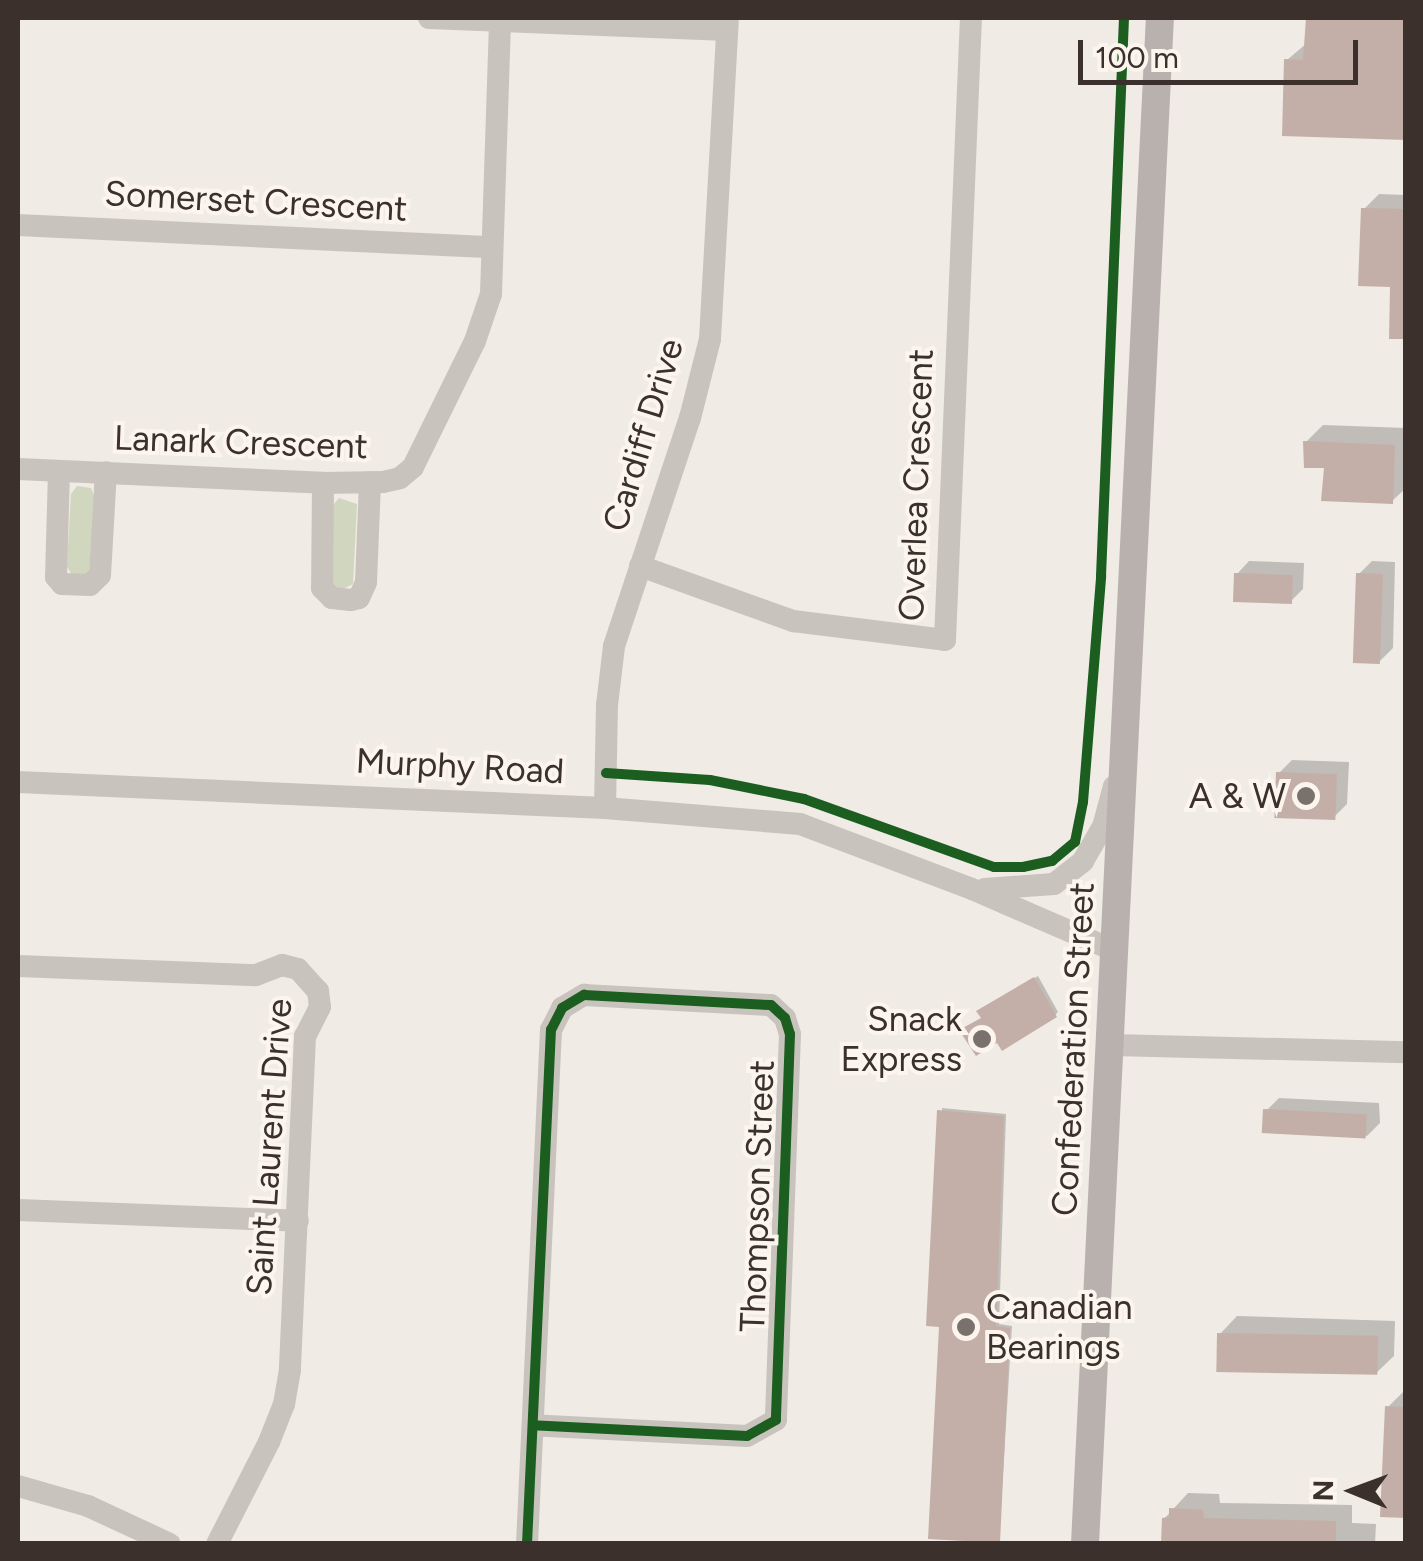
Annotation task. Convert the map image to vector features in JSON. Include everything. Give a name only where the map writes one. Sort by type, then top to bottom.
[{"type":"main road","name":"Confederation Street","points":[[1086,1544],[1160,18]]},
{"type":"street","points":[[429,18],[728,24]]},
{"type":"street","name":"Overlea Crescent","points":[[640,566],[793,620],[945,640],[971,18]]},
{"type":"street","name":"Lanark Crescent","points":[[18,469],[323,483],[400,478],[425,448],[485,317],[492,247],[500,20]]},
{"type":"street","name":"Cardiff Drive","points":[[605,808],[610,673],[620,623],[690,418],[708,350],[728,24]]},
{"type":"street","name":"Somerset Crescent","points":[[18,225],[492,247]]},
{"type":"street","points":[[59,470],[56,577],[62,584],[90,585],[100,575],[106,472]]},
{"type":"street","points":[[323,483],[321,579],[327,594],[341,600],[359,598],[363,592],[370,482]]},
{"type":"street","points":[[972,889],[1054,884],[1083,861],[1103,827],[1124,754]]},
{"type":"street","name":"Murphy Road","points":[[18,782],[605,808],[800,824],[972,889],[1115,951]]},
{"type":"street","name":"Saint Laurent Drive","points":[[18,966],[256,975],[282,965],[310,978],[320,1008],[305,1036],[290,1370],[284,1404],[217,1544]]},
{"type":"street","name":"Thompson Street","points":[[527,1544],[552,1030],[562,1008],[584,996],[771,1004],[785,1018],[790,1034],[776,1420],[747,1436],[533,1425]]},
{"type":"street","points":[[1113,1045],[1406,1052]]},
{"type":"street","points":[[18,1210],[298,1220]]},
{"type":"street","points":[[18,1486],[88,1506],[170,1544]]},
{"type":"green space","points":[[77,486],[91,488],[95,498],[89,574],[72,576],[67,566],[71,494]]},
{"type":"green space","points":[[339,498],[357,504],[353,584],[343,589],[331,586],[333,505]]},
{"type":"building","points":[[1306,18],[1406,18],[1406,140],[1282,136],[1284,59],[1303,60]]},
{"type":"building","points":[[1361,208],[1406,209],[1406,339],[1389,339],[1390,287],[1358,286]]},
{"type":"building","points":[[1303,441],[1395,445],[1393,504],[1321,501],[1324,468],[1304,468]]},
{"type":"building","points":[[1234,573],[1293,575],[1292,604],[1233,602]]},
{"type":"building","points":[[1356,573],[1383,574],[1380,664],[1353,663]]},
{"type":"building","name":"A & W","points":[[1276,772],[1337,774],[1335,820],[1274,818]]},
{"type":"building","points":[[1034,977],[1057,1017],[1002,1051],[997,1043],[976,1056],[959,1030],[981,1018],[976,1011]]},
{"type":"building","points":[[1263,1109],[1367,1114],[1366,1138],[1262,1133]]},
{"type":"building","name":"Canadian Bearings","points":[[937,1110],[1004,1116],[996,1326],[1010,1328],[1000,1543],[928,1539],[939,1327],[926,1326]]},
{"type":"building","points":[[1217,1333],[1378,1336],[1377,1375],[1216,1372]]},
{"type":"building","points":[[1385,1406],[1406,1407],[1406,1518],[1380,1517]]},
{"type":"building","points":[[1169,1508],[1203,1510],[1204,1518],[1336,1521],[1336,1544],[1161,1544],[1162,1518],[1169,1517]]},
{"type":"cycle path","points":[[606,773],[710,780],[804,799],[994,867],[1052,861],[1075,842],[1083,802],[1101,576],[1124,18]]},
{"type":"cycle path","points":[[527,1544],[551,1030],[562,1008],[584,995],[771,1005],[785,1018],[790,1034],[776,1420],[747,1436],[533,1425]]},
{"type":"place","name":"A & W","points":[[1306,796]]},
{"type":"place","name":"Snack Express","points":[[982,1039]]},
{"type":"place","name":"Canadian Bearings","points":[[966,1327]]}]
